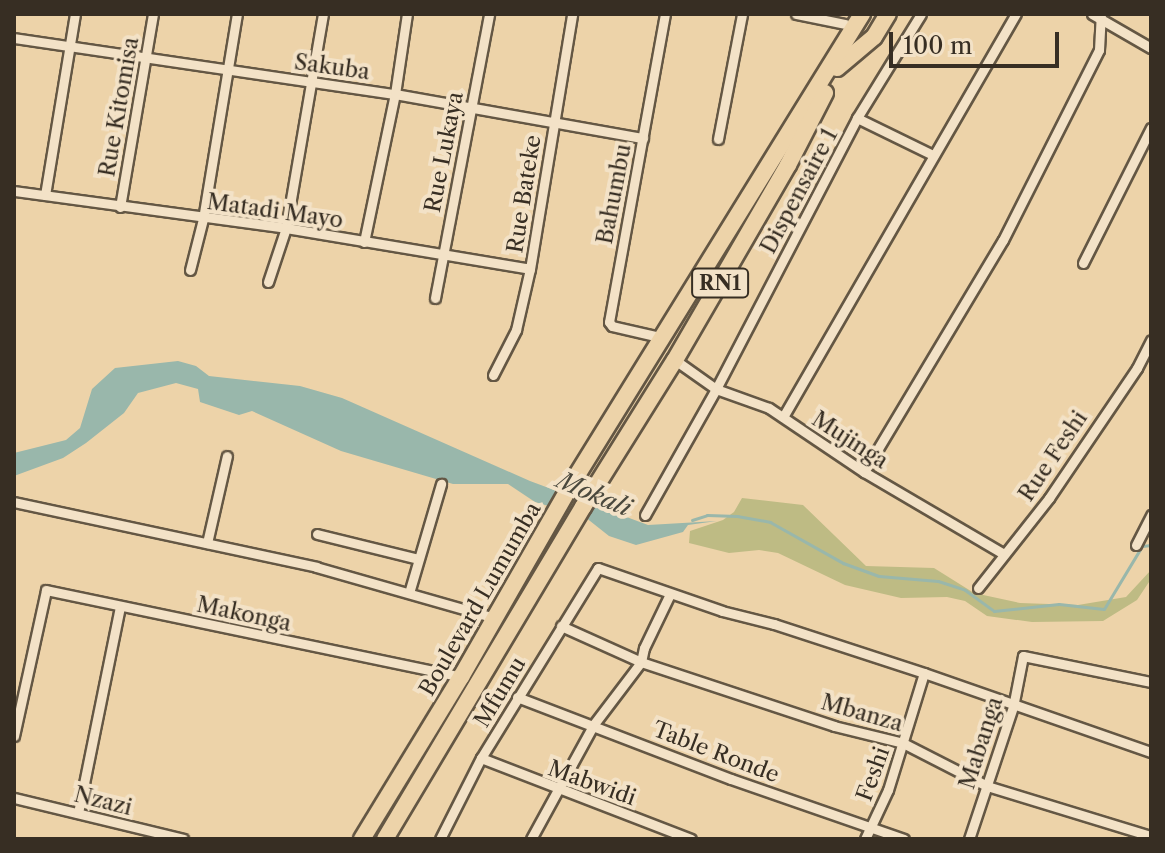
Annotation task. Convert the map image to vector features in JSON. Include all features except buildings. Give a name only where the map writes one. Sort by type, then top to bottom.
[{"type":"highway","name":"Boulevard Lumumba","points":[[385,839],[675,360],[788,165],[862,14]]},
{"type":"highway","name":"Boulevard Lumumba","points":[[362,839],[461,677],[574,480],[834,68],[875,14]]},
{"type":"highway","points":[[834,68],[874,37],[888,14]]},
{"type":"highway","points":[[834,68],[848,19]]},
{"type":"street","points":[[45,195],[75,14]]},
{"type":"street","name":"Rue Kitomisa","points":[[120,207],[153,14]]},
{"type":"street","points":[[190,270],[203,219],[237,14]]},
{"type":"street","points":[[268,282],[286,228],[323,14]]},
{"type":"street","points":[[364,242],[395,94],[407,14]]},
{"type":"street","name":"Rue Lukaya","points":[[435,298],[489,14]]},
{"type":"street","name":"Rue Bateke","points":[[493,375],[516,330],[530,269],[572,14]]},
{"type":"street","name":"Bahumbu","points":[[664,338],[612,326],[609,322],[665,14]]},
{"type":"street","points":[[718,139],[742,14]]},
{"type":"street","points":[[796,14],[848,19]]},
{"type":"street","name":"Dispensaire 1","points":[[645,515],[716,389],[857,118],[921,14]]},
{"type":"street","points":[[783,417],[1016,14]]},
{"type":"street","points":[[1097,16],[1151,48]]},
{"type":"street","points":[[864,472],[1010,227],[1099,50],[1097,16]]},
{"type":"street","name":"Sakuba","points":[[14,38],[395,94],[643,138]]},
{"type":"street","points":[[857,118],[933,155]]},
{"type":"street","points":[[1083,263],[1151,128]]},
{"type":"street","name":"Matadi Mayo","points":[[14,191],[286,228],[530,269]]},
{"type":"street","name":"Rue Feshi","points":[[978,588],[1049,498],[1137,368],[1151,340]]},
{"type":"street","name":"Mujinga","points":[[675,360],[716,389],[753,400],[783,417],[864,472],[1004,554]]},
{"type":"street","points":[[207,543],[227,456]]},
{"type":"street","points":[[409,593],[441,484]]},
{"type":"street","points":[[14,502],[316,567],[495,618]]},
{"type":"street","points":[[1136,545],[1151,515]]},
{"type":"street","points":[[317,534],[418,559]]},
{"type":"street","name":"Mfumu","points":[[442,838],[481,758],[598,568],[670,594]]},
{"type":"street","name":"Makonga","points":[[14,736],[43,593],[50,591],[461,677]]},
{"type":"street","points":[[531,839],[594,724],[641,662],[644,648],[670,594],[924,673],[1013,707],[1151,752]]},
{"type":"street","points":[[78,813],[120,606]]},
{"type":"street","name":"Mbanza","points":[[561,626],[641,662],[834,726],[903,743],[987,786],[1151,836]]},
{"type":"street","name":"Mabanga","points":[[969,839],[1013,707],[1023,656],[1151,682]]},
{"type":"street","name":"Feshi","points":[[865,839],[872,828],[903,743],[924,673]]},
{"type":"street","name":"Table Ronde","points":[[517,697],[731,779],[904,839]]},
{"type":"street","name":"Mabwidi","points":[[481,758],[691,839]]},
{"type":"street","name":"Nzazi","points":[[14,798],[183,839]]},
{"type":"shaded area","points":[[178,361],[196,366],[209,376],[300,386],[342,398],[530,481],[648,525],[717,521],[688,525],[683,532],[636,545],[609,536],[585,517],[535,502],[508,484],[453,484],[341,451],[252,411],[239,415],[200,402],[198,389],[176,383],[138,393],[124,413],[86,443],[63,458],[14,476],[14,453],[66,440],[80,428],[92,389],[115,368]]},
{"type":"shaded area","points":[[742,498],[803,505],[866,566],[934,568],[974,593],[1020,603],[1078,605],[1126,597],[1151,570],[1151,579],[1137,600],[1103,621],[1032,622],[987,616],[965,601],[947,597],[901,598],[845,585],[778,553],[759,550],[729,553],[689,543],[690,531],[723,520],[734,512]]},
{"type":"waterway","name":"Mokali","points":[[692,520],[707,515],[770,522],[843,563],[879,576],[938,581],[965,590],[994,611],[1059,604],[1104,609],[1142,546],[1151,545]]}]
